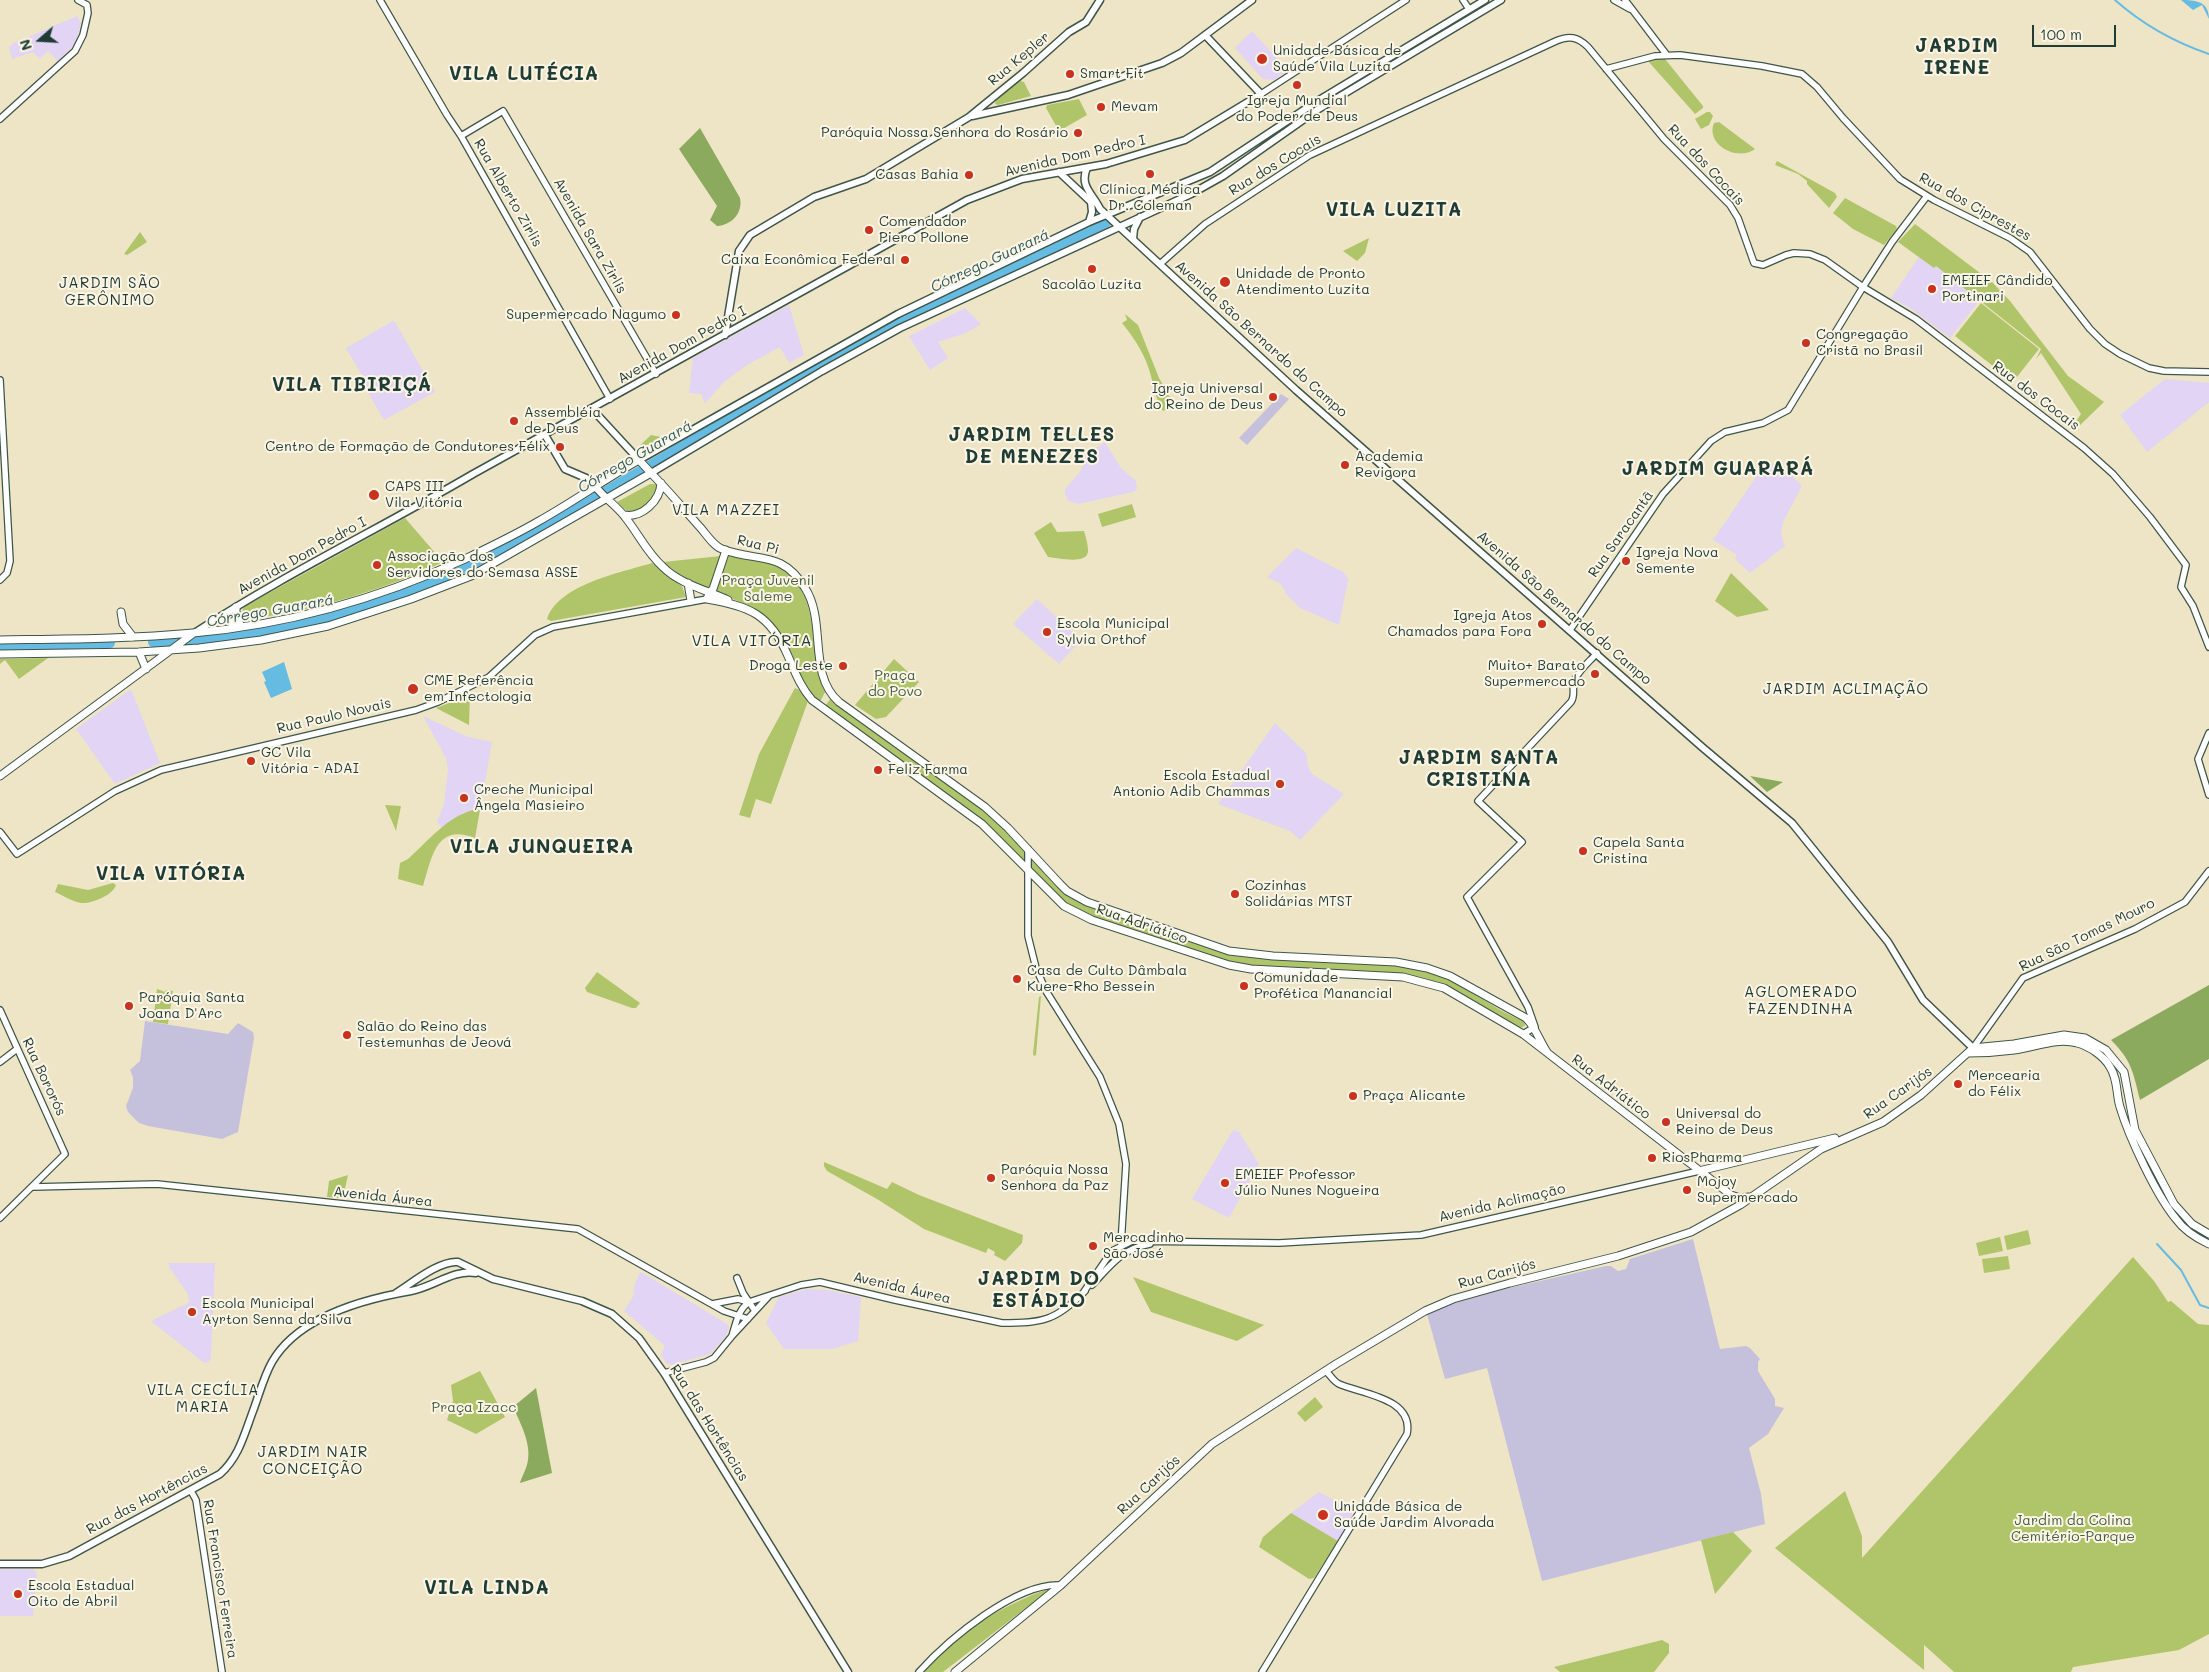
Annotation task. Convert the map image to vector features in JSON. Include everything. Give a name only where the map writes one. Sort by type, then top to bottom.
[{"type":"main road","name":"Rua Kepler","points":[[969,117],[1069,32],[1086,22],[1100,0]]},
{"type":"main road","points":[[725,335],[738,254],[750,234],[814,197],[866,179],[969,117],[1084,90],[1170,59],[1252,0]]},
{"type":"main road","points":[[0,654],[172,650],[235,644],[301,633],[411,599],[478,572],[600,493],[898,314],[1106,214],[1210,172],[1319,100],[1485,0]]},
{"type":"main road","points":[[0,640],[192,635],[319,611],[423,577],[600,493],[645,466],[822,372],[900,328],[1191,194],[1219,178],[1322,107],[1501,0]]},
{"type":"main road","points":[[1205,35],[1261,94]]},
{"type":"main road","name":"Avenida Dom Pedro I","points":[[0,776],[192,635],[236,607],[967,200],[1016,181],[1124,159],[1185,140],[1261,94]]},
{"type":"main road","name":"Avenida São Bernardo do Campo","points":[[1086,168],[1084,175],[1086,188],[1106,214],[1296,390],[1702,747],[1792,823],[1888,942],[1923,1000],[1971,1051]]},
{"type":"main road","points":[[1059,172],[1091,202],[1092,212],[1089,222]]},
{"type":"main road","points":[[1149,212],[1154,205],[1152,197]]},
{"type":"main road","points":[[1133,239],[1134,229],[1140,216]]},
{"type":"main road","points":[[544,434],[565,469],[586,478],[624,515],[658,562],[670,573],[708,596],[713,589],[726,550],[717,546],[592,409]]},
{"type":"main road","points":[[624,515],[639,514],[655,500],[661,483]]},
{"type":"main road","name":"Rua Pi","points":[[726,550],[769,558],[784,565]]},
{"type":"main road","name":"Rua Adriático","points":[[784,565],[800,581],[810,596],[816,621],[822,671],[830,692],[839,702],[964,790],[985,807],[1060,884],[1078,898],[1220,948],[1252,955],[1396,962],[1427,968],[1450,976],[1526,1018],[1532,1041],[1731,1196]]},
{"type":"main road","points":[[688,583],[691,601]]},
{"type":"main road","name":"Rua Adriático","points":[[708,596],[738,605],[756,613],[770,626],[785,649],[796,676],[807,694],[820,706],[972,816],[993,833],[1054,898],[1083,917],[1217,962],[1251,969],[1385,976],[1423,981],[1444,988],[1529,1030],[1538,1038],[1547,1052]]},
{"type":"main road","points":[[236,607],[236,617],[241,626]]},
{"type":"main road","points":[[121,612],[123,624],[133,637]]},
{"type":"main road","points":[[219,618],[241,626]]},
{"type":"main road","points":[[140,652],[146,669]]},
{"type":"main road","points":[[820,706],[830,692]]},
{"type":"main road","points":[[956,805],[963,799],[964,790]]},
{"type":"main road","points":[[972,816],[975,808],[985,807]]},
{"type":"main road","points":[[1971,1051],[2064,1035],[2084,1038],[2106,1050],[2124,1072],[2136,1130],[2174,1204],[2192,1224],[2209,1234]]},
{"type":"main road","points":[[1971,1051],[2015,1050],[2065,1041],[2081,1044],[2098,1054],[2109,1064],[2113,1072],[2123,1118],[2146,1168],[2167,1207],[2188,1232],[2209,1244]]},
{"type":"main road","name":"Rua Carijós","points":[[955,1672],[1061,1586],[1212,1444],[1326,1370],[1426,1311],[1453,1299],[1510,1282],[1646,1248],[1691,1232],[1725,1214],[1821,1149],[1847,1136],[1867,1130],[1883,1122],[1921,1095],[1971,1051]]},
{"type":"main road","name":"Avenida Aclimação","points":[[1700,1170],[1847,1136]]},
{"type":"main road","points":[[1790,1148],[1796,1155],[1797,1164]]},
{"type":"main road","points":[[1725,1214],[1731,1204],[1731,1196],[1740,1198],[1752,1196]]},
{"type":"main road","name":"Rua das Hortências","points":[[396,1293],[438,1266],[452,1261],[464,1264],[493,1278],[582,1301],[618,1319],[639,1338],[664,1373],[848,1672]]},
{"type":"main road","name":"Rua das Hortências","points":[[0,1564],[42,1564],[64,1558],[220,1474],[236,1457],[271,1363],[282,1348],[330,1313],[396,1293],[429,1286],[463,1272],[480,1273]]},
{"type":"street","points":[[0,119],[77,48],[88,13],[85,2],[78,0]]},
{"type":"street","name":"Rua Alberto Zirlis","points":[[380,0],[461,136],[610,399]]},
{"type":"street","name":"Avenida Dom Pedro I","points":[[1261,94],[1406,0]]},
{"type":"street","points":[[1463,0],[1469,10]]},
{"type":"street","points":[[1614,0],[1632,10]]},
{"type":"street","points":[[1606,69],[1666,54],[1625,0]]},
{"type":"street","name":"Rua dos Cocais","points":[[1160,264],[1206,224],[1310,155],[1570,36],[1580,40],[1664,139],[1734,210],[1754,263],[1763,265],[1794,253],[1810,254],[1825,260],[1862,287],[1916,319],[2084,448],[2113,474],[2150,517],[2186,566],[2182,587],[2193,606],[2209,647]]},
{"type":"street","name":"Rua dos Ciprestes","points":[[1666,54],[1762,66],[1802,74],[1817,87],[1900,178],[1927,196],[1998,231],[2026,248],[2090,329],[2105,344],[2120,354],[2149,368],[2164,371],[2209,372]]},
{"type":"street","name":"Avenida Sara Zirlis","points":[[461,136],[503,111],[656,374]]},
{"type":"street","name":"Rua Saracantã","points":[[1570,630],[1663,494],[1711,441],[1724,432],[1764,423],[1788,410],[1862,287],[1892,242],[1927,196]]},
{"type":"street","points":[[0,380],[10,561],[7,573],[0,580]]},
{"type":"street","name":"Rua Paulo Novais","points":[[0,832],[17,854],[115,790],[153,773],[199,760],[424,708],[465,691],[489,677],[535,636],[546,629],[568,623],[691,601],[708,596]]},
{"type":"street","points":[[1529,1030],[1523,999],[1466,896],[1522,842],[1478,801],[1571,702],[1574,698],[1573,686],[1575,678],[1596,653]]},
{"type":"street","points":[[2209,733],[2198,759],[2209,795]]},
{"type":"street","points":[[1028,849],[1028,936],[1036,968],[1046,991],[1100,1077],[1119,1124],[1126,1164],[1121,1245]]},
{"type":"street","name":"Rua São Tomas Mouro","points":[[1971,1051],[2024,978],[2135,929],[2185,902],[2209,871]]},
{"type":"street","points":[[1523,999],[1526,1018]]},
{"type":"street","name":"Rua Bororós","points":[[0,1010],[65,1154],[33,1186]]},
{"type":"street","points":[[0,1062],[17,1049]]},
{"type":"street","name":"Avenida Aclimação","points":[[1121,1245],[1136,1241],[1279,1243],[1421,1235],[1700,1170]]},
{"type":"street","name":"Avenida Áurea","points":[[33,1186],[157,1184],[578,1230],[724,1311],[738,1314],[748,1319],[769,1296]]},
{"type":"street","points":[[0,1218],[33,1186]]},
{"type":"street","name":"Avenida Aclimação","points":[[1122,1254],[1132,1248],[1157,1242]]},
{"type":"street","name":"Avenida Áurea","points":[[1083,1293],[1106,1258],[1121,1245]]},
{"type":"street","name":"Avenida Áurea","points":[[712,1304],[738,1299],[749,1302],[801,1285],[820,1282],[1002,1323],[1026,1324],[1052,1317],[1071,1305],[1122,1254]]},
{"type":"street","points":[[738,1278],[755,1311]]},
{"type":"street","points":[[732,1336],[738,1314],[743,1306],[749,1302]]},
{"type":"street","points":[[664,1373],[710,1360],[748,1319]]},
{"type":"street","points":[[1262,1672],[1408,1434],[1408,1421],[1398,1408],[1388,1401],[1337,1383],[1326,1370]]},
{"type":"street","name":"Rua Francisco Ferreira","points":[[191,1490],[196,1500],[222,1672]]},
{"type":"street","points":[[919,1672],[934,1655],[967,1627],[998,1606],[1041,1587],[1061,1586]]},
{"type":"shaded area","points":[[77,16],[81,23],[77,39],[73,46],[58,61],[48,51],[40,59],[33,52],[12,59],[9,47],[12,44]]},
{"type":"shaded area","name":"Unidade Básica de Saúde Vila Luzita","points":[[1252,31],[1288,70],[1274,80],[1263,79],[1235,48]]},
{"type":"shaded area","name":"EMEIEF Cândido Portinari","points":[[1919,257],[1934,268],[1936,266],[1980,300],[1950,338],[1910,308],[1891,298]]},
{"type":"shaded area","points":[[789,305],[804,355],[789,363],[780,347],[747,365],[725,381],[705,403],[701,394],[689,393],[693,358]]},
{"type":"shaded area","points":[[965,308],[981,324],[966,333],[938,342],[948,358],[930,370],[909,336]]},
{"type":"shaded area","points":[[393,321],[435,392],[384,420],[363,384],[366,382],[346,348]]},
{"type":"shaded area","points":[[2165,379],[2209,383],[2209,402],[2147,452],[2120,415]]},
{"type":"shaded area","points":[[1281,394],[1289,399],[1247,445],[1239,438]]},
{"type":"shaded area","points":[[1105,442],[1121,468],[1136,481],[1137,489],[1133,492],[1078,504],[1068,501],[1065,489],[1080,472],[1084,464],[1085,455]]},
{"type":"shaded area","points":[[1767,461],[1788,472],[1802,486],[1783,522],[1781,534],[1785,546],[1750,573],[1735,559],[1737,555],[1713,540]]},
{"type":"shaded area","points":[[1296,548],[1346,575],[1348,580],[1339,625],[1300,608],[1287,595],[1281,584],[1267,577]]},
{"type":"shaded area","name":"Escola Municipal Sylvia Orthof","points":[[1037,599],[1081,640],[1059,664],[1013,624]]},
{"type":"shaded area","points":[[131,689],[160,763],[115,784],[76,729]]},
{"type":"shaded area","points":[[423,716],[468,737],[492,742],[480,810],[463,813],[442,828],[437,822],[444,804],[448,769],[446,758]]},
{"type":"shaded area","name":"Escola Estadual Antonio Adib Chammas","points":[[1275,723],[1306,753],[1308,767],[1312,774],[1344,794],[1300,840],[1290,831],[1218,804]]},
{"type":"shaded area","points":[[145,1021],[228,1034],[238,1023],[253,1032],[254,1038],[238,1132],[222,1139],[148,1126],[139,1123],[128,1112],[126,1106],[133,1088],[133,1077],[130,1070],[140,1061]]},
{"type":"shaded area","name":"EMEIEF Professor Júlio Nunes Nogueira","points":[[1233,1130],[1239,1132],[1259,1164],[1229,1218],[1192,1199]]},
{"type":"shaded area","points":[[1693,1239],[1720,1349],[1746,1346],[1750,1348],[1760,1359],[1758,1371],[1775,1399],[1775,1406],[1784,1408],[1768,1434],[1749,1448],[1761,1494],[1765,1524],[1542,1581],[1487,1368],[1445,1379],[1427,1314],[1452,1304],[1496,1291],[1606,1266],[1611,1266],[1618,1271],[1626,1269],[1630,1259]]},
{"type":"shaded area","name":"Escola Municipal Ayrton Senna da Silva","points":[[169,1263],[215,1263],[211,1358],[208,1363],[203,1362],[151,1321],[190,1302],[186,1291],[169,1267]]},
{"type":"shaded area","points":[[641,1272],[727,1324],[729,1327],[726,1336],[710,1354],[671,1365],[666,1363],[661,1354],[665,1346],[624,1311],[634,1295],[633,1290]]},
{"type":"shaded area","points":[[806,1289],[827,1290],[861,1297],[858,1341],[832,1349],[784,1349],[766,1323],[779,1297]]},
{"type":"shaded area","name":"Unidade Básica de Saúde Jardim Alvorada","points":[[1319,1492],[1352,1512],[1352,1517],[1338,1541],[1291,1513]]},
{"type":"shaded area","name":"Escola Estadual Oito de Abril","points":[[0,1569],[33,1569],[36,1572],[33,1616],[0,1616]]},
{"type":"green space","points":[[1665,59],[1703,106],[1695,114],[1648,61]]},
{"type":"green space","points":[[1020,81],[1024,82],[1031,96],[998,105],[995,104],[996,100]]},
{"type":"green space","points":[[1079,99],[1087,115],[1059,131],[1046,108],[1047,105]]},
{"type":"green space","points":[[1710,112],[1713,116],[1709,125],[1701,129],[1695,119]]},
{"type":"green space","points":[[1719,122],[1755,149],[1748,153],[1740,154],[1725,149],[1714,138],[1712,131],[1714,123]]},
{"type":"green space","points":[[700,128],[740,198],[740,209],[732,221],[717,226],[710,220],[717,206],[679,149]]},
{"type":"green space","points":[[1777,161],[1835,193],[1837,197],[1829,208],[1807,184],[1807,181],[1798,174],[1775,165]]},
{"type":"green space","points":[[1845,198],[1896,226],[1897,229],[1884,245],[1853,229],[1833,213]]},
{"type":"green space","points":[[1915,224],[1992,282],[2010,301],[2068,376],[2104,402],[2074,431],[2071,429],[2081,414],[2041,353],[2036,359],[2041,349],[1936,266],[1934,268],[1898,242]]},
{"type":"green space","points":[[140,232],[147,242],[127,255],[124,254]]},
{"type":"green space","points":[[1369,238],[1365,253],[1357,261],[1343,251]]},
{"type":"green space","points":[[1981,303],[2039,349],[2013,382],[1955,336]]},
{"type":"green space","points":[[1125,314],[1138,325],[1159,378],[1173,403],[1164,411],[1158,402],[1143,355],[1122,323],[1127,320]]},
{"type":"green space","points":[[651,435],[667,438],[642,454],[634,451]]},
{"type":"green space","points":[[650,484],[657,484],[658,492],[641,512],[629,513],[617,502]]},
{"type":"green space","points":[[1132,504],[1136,517],[1102,527],[1098,514]]},
{"type":"green space","name":"Associação dos Servidores do Semasa ASSE","points":[[405,518],[443,562],[374,590],[324,605],[250,619],[245,619],[242,615],[243,608],[249,604]]},
{"type":"green space","points":[[1051,522],[1057,532],[1084,531],[1088,546],[1087,555],[1083,558],[1072,560],[1048,557],[1034,533]]},
{"type":"green space","name":"Praça Juvenil Saleme","points":[[729,555],[770,563],[787,573],[799,586],[807,602],[811,619],[820,675],[825,692],[821,700],[817,701],[812,697],[802,681],[787,643],[772,623],[753,609],[716,592]]},
{"type":"green space","points":[[721,556],[709,590],[687,580],[663,562]]},
{"type":"green space","points":[[652,563],[682,586],[686,597],[551,621],[547,619],[554,607],[564,597],[577,589],[608,576]]},
{"type":"green space","points":[[1731,573],[1769,610],[1737,617],[1715,601]]},
{"type":"green space","points":[[48,658],[19,679],[5,660],[0,664],[0,659]]},
{"type":"green space","name":"Praça do Povo","points":[[894,659],[919,682],[886,717],[876,719],[855,705]]},
{"type":"green space","points":[[795,688],[800,690],[808,701],[771,804],[756,799],[750,818],[739,815],[759,754]]},
{"type":"green space","points":[[470,695],[469,725],[436,708]]},
{"type":"green space","points":[[831,698],[992,817],[1065,893],[1086,905],[1228,954],[1258,958],[1396,965],[1426,970],[1449,979],[1524,1022],[1525,1026],[1519,1028],[1445,985],[1424,978],[1385,973],[1252,966],[1230,963],[1084,914],[1066,904],[1044,884],[984,821],[825,706]]},
{"type":"green space","points":[[1750,776],[1783,782],[1767,792]]},
{"type":"green space","points":[[385,805],[401,806],[396,831]]},
{"type":"green space","points":[[473,810],[480,810],[475,838],[452,835],[444,839],[433,854],[423,886],[398,879],[400,863],[408,859],[446,824]]},
{"type":"green space","points":[[113,883],[116,885],[114,889],[107,895],[86,903],[75,901],[55,892],[58,884],[88,890]]},
{"type":"green space","points":[[597,972],[640,1003],[636,1008],[587,992],[585,988]]},
{"type":"green space","points":[[2209,985],[2209,1059],[2140,1100],[2131,1067],[2111,1040]]},
{"type":"green space","points":[[157,989],[165,992],[166,990],[173,991],[168,1024],[153,1022]]},
{"type":"green space","points":[[1041,996],[1036,1055],[1034,1056],[1039,997]]},
{"type":"green space","points":[[824,1162],[887,1189],[892,1182],[919,1195],[1023,1235],[1022,1243],[1005,1261],[994,1255],[995,1252],[988,1248],[986,1253],[924,1229],[877,1199],[827,1171]]},
{"type":"green space","points":[[348,1175],[343,1198],[327,1197],[329,1181]]},
{"type":"green space","points":[[2028,1230],[2031,1244],[2007,1250],[2004,1236]]},
{"type":"green space","points":[[2000,1237],[2003,1251],[1979,1256],[1976,1243]]},
{"type":"green space","points":[[2008,1256],[2010,1269],[1984,1273],[1982,1259]]},
{"type":"green space","name":"Jardim da Colina Cemitério-Parque","points":[[2133,1257],[2154,1281],[2168,1302],[2171,1301],[2198,1324],[2209,1325],[2209,1634],[2179,1650],[2073,1667],[2071,1672],[1954,1672],[1924,1645],[1924,1670],[1775,1548],[1845,1491],[1862,1536],[1862,1558]]},
{"type":"green space","points":[[1133,1277],[1264,1325],[1237,1341],[1151,1312]]},
{"type":"green space","name":"Praça Izacc","points":[[480,1371],[505,1417],[476,1434],[447,1420],[453,1401],[451,1385]]},
{"type":"green space","points":[[536,1388],[552,1473],[520,1483],[529,1453],[524,1433],[513,1407]]},
{"type":"green space","points":[[1315,1397],[1323,1407],[1305,1422],[1297,1413]]},
{"type":"green space","points":[[1291,1513],[1338,1541],[1314,1578],[1309,1579],[1259,1547],[1263,1537]]},
{"type":"green space","points":[[1733,1532],[1752,1551],[1715,1594],[1701,1540]]},
{"type":"green space","points":[[1048,1589],[943,1672],[924,1672],[951,1645],[980,1622],[996,1612]]},
{"type":"green space","points":[[1662,1640],[1669,1644],[1669,1653],[1654,1672],[1560,1672],[1554,1667]]},
{"type":"water","points":[[2181,0],[2196,1],[2204,5],[2207,8],[2209,19],[2202,5],[2193,10]]},
{"type":"water","points":[[284,662],[292,689],[271,698],[262,672]]},
{"type":"waterway","name":"Córrego Guarará","points":[[2115,0],[2159,32],[2209,54]]},
{"type":"waterway","name":"Córrego Guarará","points":[[153,642],[187,641],[276,629],[338,615],[430,584],[524,539],[888,326],[1106,223]]},
{"type":"waterway","name":"Córrego Guarará","points":[[0,646],[110,643]]},
{"type":"waterway","points":[[2157,1244],[2181,1270],[2200,1305],[2209,1308]]},
{"type":"place","name":"Unidade Básica de Saúde Vila Luzita","points":[[1262,59]]},
{"type":"place","name":"Smart Fit","points":[[1070,74]]},
{"type":"place","name":"Igreja Mundial do Poder de Deus","points":[[1297,85]]},
{"type":"place","name":"Mevam","points":[[1101,107]]},
{"type":"place","name":"Paróquia Nossa Senhora do Rosário","points":[[1078,133]]},
{"type":"place","name":"Clínica Médica Dr. Coleman","points":[[1150,174]]},
{"type":"place","name":"Casas Bahia","points":[[969,175]]},
{"type":"place","name":"Comendador Piero Pollone","points":[[869,230]]},
{"type":"place","name":"Caixa Econômica Federal","points":[[905,260]]},
{"type":"place","name":"Sacolão Luzita","points":[[1092,269]]},
{"type":"place","name":"Unidade de Pronto Atendimento Luzita","points":[[1225,282]]},
{"type":"place","name":"EMEIEF Cândido Portinari","points":[[1932,289]]},
{"type":"place","name":"Supermercado Nagumo","points":[[676,315]]},
{"type":"place","name":"Congregação Cristã no Brasil","points":[[1806,343]]},
{"type":"place","name":"Igreja Universal do Reino de Deus","points":[[1273,397]]},
{"type":"place","name":"Assembléia de Deus","points":[[514,421]]},
{"type":"place","name":"Centro de Formação de Condutores Félix","points":[[560,447]]},
{"type":"place","name":"Academia Revigora","points":[[1345,465]]},
{"type":"place","name":"CAPS III Vila Vitória","points":[[374,495]]},
{"type":"place","name":"Igreja Nova Semente","points":[[1626,561]]},
{"type":"place","name":"Associação dos Servidores do Semasa ASSE","points":[[377,565]]},
{"type":"place","name":"Igreja Atos Chamados para Fora","points":[[1542,624]]},
{"type":"place","name":"Escola Municipal Sylvia Orthof","points":[[1047,632]]},
{"type":"place","name":"Droga Leste","points":[[843,666]]},
{"type":"place","name":"Muito+ Barato Supermercado","points":[[1595,674]]},
{"type":"place","name":"CME Referência em Infectologia","points":[[413,689]]},
{"type":"place","name":"GC Vila Vitória - ADAI","points":[[251,761]]},
{"type":"place","name":"Feliz Farma","points":[[878,770]]},
{"type":"place","name":"Escola Estadual Antonio Adib Chammas","points":[[1280,784]]},
{"type":"place","name":"Creche Municipal Ângela Masieiro","points":[[464,798]]},
{"type":"place","name":"Capela Santa Cristina","points":[[1583,851]]},
{"type":"place","name":"Cozinhas Solidárias MTST","points":[[1235,894]]},
{"type":"place","name":"Casa de Culto Dâmbala Kuere-Rho Bessein","points":[[1017,979]]},
{"type":"place","name":"Comunidade Profética Manancial","points":[[1244,986]]},
{"type":"place","name":"Paróquia Santa Joana D'Arc","points":[[129,1006]]},
{"type":"place","name":"Salão do Reino das Testemunhas de Jeová","points":[[347,1035]]},
{"type":"place","name":"Mercearia do Félix","points":[[1958,1084]]},
{"type":"place","name":"Praça Alicante","points":[[1353,1096]]},
{"type":"place","name":"Universal do Reino de Deus","points":[[1666,1122]]},
{"type":"place","name":"RiosPharma","points":[[1652,1158]]},
{"type":"place","name":"Paróquia Nossa Senhora da Paz","points":[[991,1178]]},
{"type":"place","name":"EMEIEF Professor Júlio Nunes Nogueira","points":[[1225,1183]]},
{"type":"place","name":"Mojoy Supermercado","points":[[1687,1190]]},
{"type":"place","name":"Mercadinho São José","points":[[1093,1246]]},
{"type":"place","name":"Escola Municipal Ayrton Senna da Silva","points":[[192,1312]]},
{"type":"place","name":"Unidade Básica de Saúde Jardim Alvorada","points":[[1323,1515]]},
{"type":"place","name":"Escola Estadual Oito de Abril","points":[[18,1594]]},
{"type":"district","name":"JARDIM IRENE","points":[[1957,57]]},
{"type":"district","name":"VILA LUTÉCIA","points":[[524,74]]},
{"type":"district","name":"VILA LUZITA","points":[[1394,210]]},
{"type":"district","name":"JARDIM SÃO GERÔNIMO","points":[[110,292]]},
{"type":"district","name":"VILA TIBIRIÇÁ","points":[[352,385]]},
{"type":"district","name":"JARDIM TELLES DE MENEZES","points":[[1032,446]]},
{"type":"district","name":"JARDIM GUARARÁ","points":[[1718,469]]},
{"type":"district","name":"VILA MAZZEI","points":[[726,510]]},
{"type":"district","name":"VILA VITÓRIA","points":[[752,641]]},
{"type":"district","name":"JARDIM ACLIMAÇÃO","points":[[1846,689]]},
{"type":"district","name":"JARDIM SANTA CRISTINA","points":[[1479,769]]},
{"type":"district","name":"VILA JUNQUEIRA","points":[[542,847]]},
{"type":"district","name":"VILA VITÓRIA","points":[[171,874]]},
{"type":"district","name":"AGLOMERADO FAZENDINHA","points":[[1801,1000]]},
{"type":"district","name":"JARDIM DO ESTÁDIO","points":[[1039,1290]]},
{"type":"district","name":"VILA CECÍLIA MARIA","points":[[203,1398]]},
{"type":"district","name":"JARDIM NAIR CONCEIÇÃO","points":[[313,1460]]},
{"type":"district","name":"VILA LINDA","points":[[487,1588]]}]
